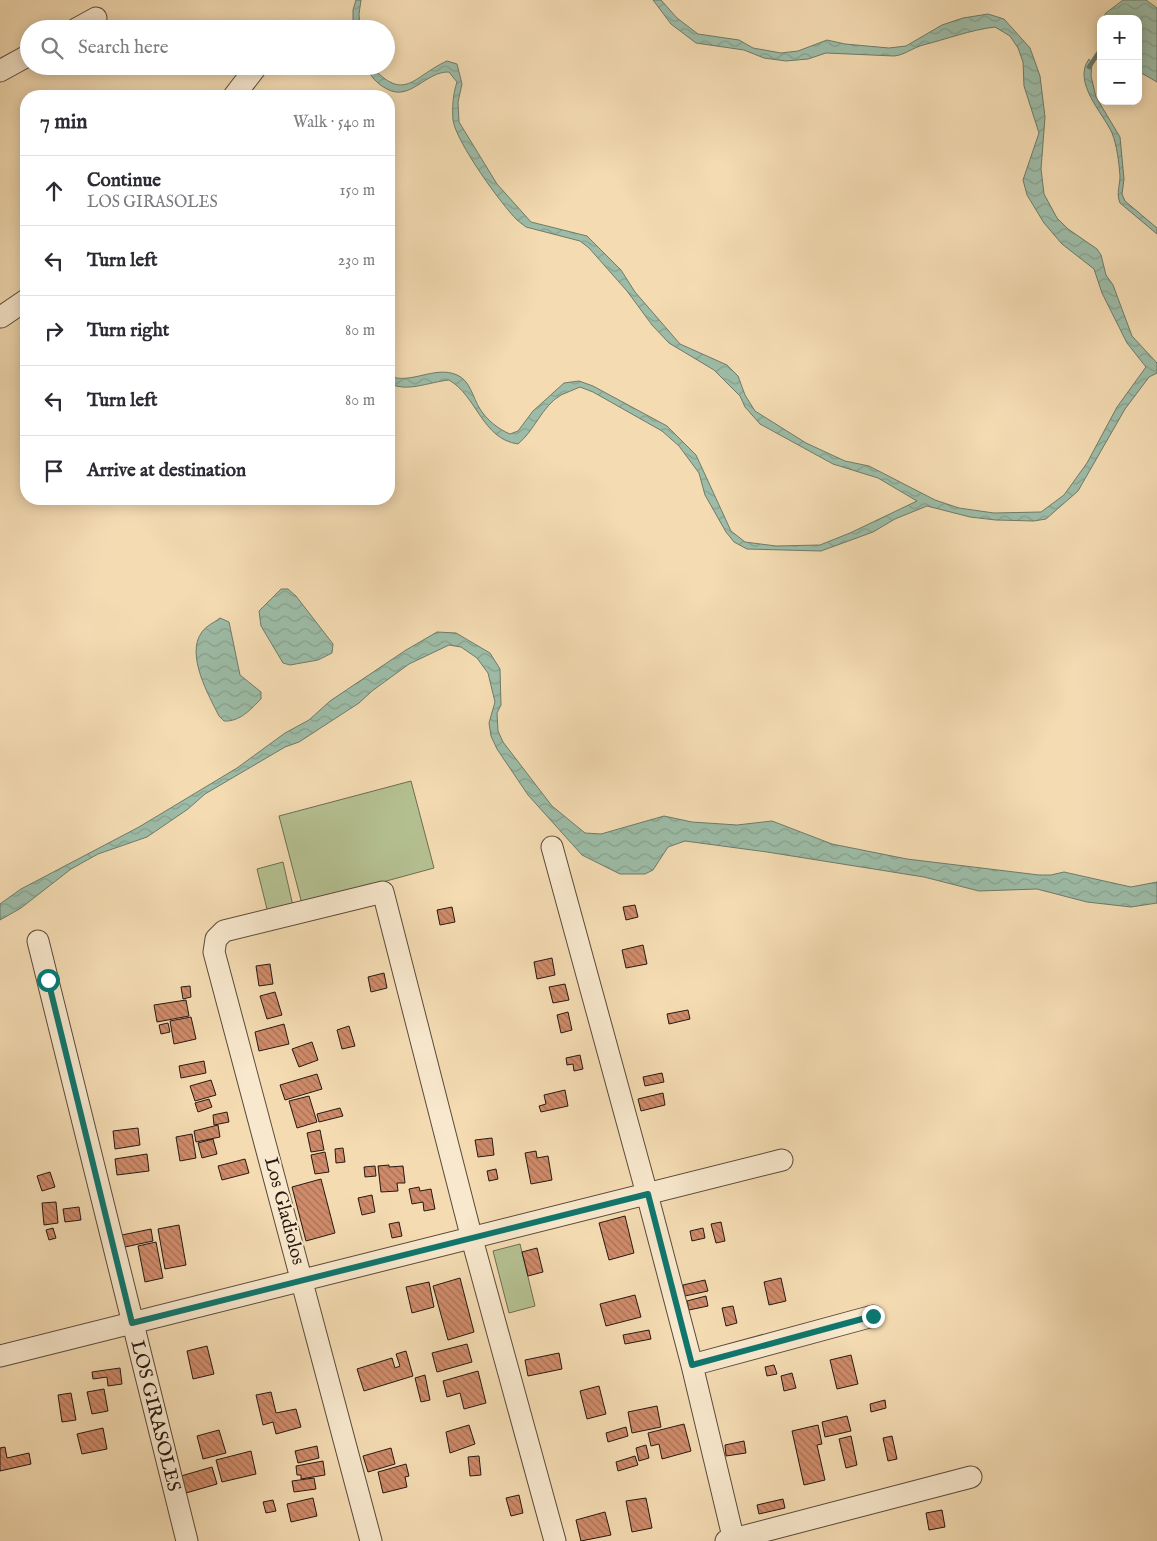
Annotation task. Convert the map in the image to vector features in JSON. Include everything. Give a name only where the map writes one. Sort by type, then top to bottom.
[{"type":"street","points":[[92,20],[96,18]]},
{"type":"street","points":[[0,71],[20,60]]},
{"type":"street","points":[[239,90],[250,75]]},
{"type":"street","points":[[0,320],[20,305]]},
{"type":"street","points":[[552,848],[648,1194],[692,1365],[731,1540],[971,1477]]},
{"type":"street","name":"Los Gladiolos","points":[[371,1541],[214,952],[216,939],[224,931],[383,892],[472,1238]]},
{"type":"street","name":"LOS GIRASOLES","points":[[38,940],[187,1541]]},
{"type":"street","points":[[0,1356],[782,1160]]},
{"type":"street","points":[[472,1238],[555,1541]]},
{"type":"street","points":[[692,1365],[873,1316]]},
{"type":"shaded area","points":[[411,781],[434,868],[302,904],[279,816]]},
{"type":"shaded area","points":[[283,862],[293,906],[268,913],[257,869]]},
{"type":"shaded area","points":[[520,1244],[535,1306],[509,1313],[493,1251]]},
{"type":"water","points":[[356,0],[361,0],[359,20],[353,20]]},
{"type":"water","points":[[653,0],[661,0],[677,18],[698,34],[739,40],[753,48],[781,53],[798,51],[827,40],[845,44],[889,48],[906,46],[942,25],[963,18],[988,14],[1004,19],[1030,48],[1040,76],[1045,117],[1041,169],[1044,194],[1057,218],[1068,229],[1097,249],[1132,336],[1157,363],[1157,373],[1149,377],[1125,409],[1078,491],[1046,519],[1034,521],[996,520],[970,517],[927,506],[895,519],[873,532],[821,551],[747,549],[734,542],[726,532],[705,495],[699,473],[679,446],[662,431],[593,392],[580,387],[561,395],[549,405],[518,444],[496,434],[488,426],[467,396],[449,380],[410,387],[395,386],[395,378],[406,378],[440,372],[457,375],[468,385],[486,417],[497,427],[510,434],[518,431],[533,411],[564,383],[579,381],[593,386],[667,426],[696,455],[731,531],[745,542],[776,546],[820,545],[917,501],[878,478],[833,464],[760,424],[745,407],[740,396],[714,370],[669,343],[589,248],[580,241],[526,227],[517,220],[480,172],[456,130],[453,110],[457,82],[449,72],[433,76],[403,92],[387,89],[371,75],[381,75],[392,83],[401,85],[417,79],[447,61],[457,64],[462,84],[458,102],[459,122],[497,184],[531,222],[587,236],[621,270],[635,292],[680,344],[727,365],[738,376],[745,395],[755,411],[806,443],[845,461],[869,466],[935,500],[959,508],[994,513],[1041,512],[1064,495],[1087,463],[1117,407],[1146,367],[1127,343],[1102,293],[1094,269],[1062,244],[1044,223],[1027,195],[1023,180],[1039,133],[1024,86],[1023,62],[1018,48],[1010,36],[995,27],[986,28],[923,45],[894,56],[826,53],[808,59],[786,61],[764,58],[744,50],[696,43],[671,24]]},
{"type":"water","points":[[1123,0],[1146,0],[1157,8],[1157,82],[1142,73],[1142,15],[1105,15]]},
{"type":"water","points":[[1089,59],[1092,63],[1091,76],[1097,105],[1101,105],[1120,137],[1124,179],[1122,194],[1125,201],[1157,228],[1157,234],[1120,203],[1118,193],[1120,171],[1114,138],[1086,87],[1085,68]]},
{"type":"water","points":[[281,589],[288,589],[296,596],[333,644],[332,653],[318,660],[290,665],[283,663],[261,626],[259,611]]},
{"type":"water","points":[[220,618],[229,622],[240,675],[261,692],[261,699],[249,711],[230,721],[224,721],[219,716],[200,675],[197,663],[197,641],[208,626]]},
{"type":"water","points":[[437,632],[456,633],[490,653],[500,669],[501,705],[497,713],[498,731],[503,742],[552,806],[585,833],[601,834],[664,816],[692,822],[737,825],[772,821],[832,844],[907,859],[1039,875],[1064,872],[1131,887],[1157,882],[1157,903],[1131,907],[1087,902],[1037,889],[979,891],[924,877],[685,841],[668,847],[653,870],[645,874],[620,874],[582,855],[528,795],[497,749],[491,736],[489,723],[495,702],[488,673],[477,658],[461,647],[449,645],[409,664],[359,703],[299,742],[285,747],[205,794],[188,809],[147,837],[98,854],[71,869],[21,908],[0,920],[0,904],[21,889],[139,827],[237,768],[285,733],[309,720],[330,701],[406,650]]},
{"type":"building","points":[[635,905],[638,917],[626,920],[623,907]]},
{"type":"building","points":[[452,907],[455,922],[440,925],[437,910]]},
{"type":"building","points":[[643,945],[647,964],[626,968],[622,950]]},
{"type":"building","points":[[552,958],[555,975],[537,979],[534,962]]},
{"type":"building","points":[[270,964],[273,984],[259,986],[256,966]]},
{"type":"building","points":[[384,973],[387,988],[371,992],[368,977]]},
{"type":"building","points":[[565,984],[569,1000],[553,1003],[549,987]]},
{"type":"building","points":[[190,986],[191,997],[183,999],[181,987]]},
{"type":"building","points":[[275,992],[282,1015],[267,1019],[260,996]]},
{"type":"building","points":[[186,1000],[189,1016],[157,1022],[154,1005]]},
{"type":"building","points":[[688,1010],[690,1019],[669,1024],[667,1014]]},
{"type":"building","points":[[568,1012],[572,1030],[561,1033],[557,1015]]},
{"type":"building","points":[[191,1017],[196,1039],[174,1044],[170,1021]]},
{"type":"building","points":[[168,1023],[170,1032],[161,1034],[159,1025]]},
{"type":"building","points":[[284,1024],[289,1044],[259,1051],[255,1032]]},
{"type":"building","points":[[349,1026],[355,1046],[342,1049],[337,1030]]},
{"type":"building","points":[[312,1042],[318,1060],[299,1067],[292,1049]]},
{"type":"building","points":[[580,1055],[583,1069],[574,1071],[573,1064],[567,1065],[566,1058]]},
{"type":"building","points":[[204,1061],[206,1073],[181,1078],[179,1066]]},
{"type":"building","points":[[662,1073],[664,1082],[645,1086],[643,1077]]},
{"type":"building","points":[[317,1074],[322,1089],[285,1100],[280,1085]]},
{"type":"building","points":[[211,1080],[216,1095],[195,1101],[190,1086]]},
{"type":"building","points":[[565,1090],[568,1106],[541,1112],[539,1106],[546,1104],[544,1095]]},
{"type":"building","points":[[663,1093],[665,1105],[641,1111],[638,1099]]},
{"type":"building","points":[[309,1096],[317,1122],[297,1128],[289,1101]]},
{"type":"building","points":[[209,1099],[212,1107],[198,1112],[195,1103]]},
{"type":"building","points":[[340,1108],[343,1116],[319,1122],[317,1114]]},
{"type":"building","points":[[227,1112],[229,1122],[214,1125],[213,1115]]},
{"type":"building","points":[[218,1125],[220,1137],[196,1142],[194,1131]]},
{"type":"building","points":[[138,1128],[140,1145],[115,1149],[113,1131]]},
{"type":"building","points":[[320,1130],[324,1150],[311,1152],[307,1133]]},
{"type":"building","points":[[192,1134],[196,1158],[180,1161],[176,1137]]},
{"type":"building","points":[[492,1138],[494,1155],[478,1157],[475,1140]]},
{"type":"building","points":[[213,1139],[217,1154],[202,1158],[198,1143]]},
{"type":"building","points":[[343,1148],[345,1162],[336,1163],[335,1149]]},
{"type":"building","points":[[536,1151],[537,1158],[548,1156],[552,1180],[531,1184],[525,1153]]},
{"type":"building","points":[[325,1152],[329,1172],[315,1174],[311,1155]]},
{"type":"building","points":[[147,1154],[149,1171],[117,1175],[115,1159]]},
{"type":"building","points":[[245,1159],[249,1173],[222,1180],[218,1166]]},
{"type":"building","points":[[389,1165],[389,1167],[403,1166],[405,1183],[397,1183],[398,1191],[381,1192],[378,1166]]},
{"type":"building","points":[[375,1166],[376,1176],[365,1177],[364,1167]]},
{"type":"building","points":[[496,1169],[498,1179],[489,1181],[487,1171]]},
{"type":"building","points":[[50,1172],[55,1187],[42,1191],[37,1176]]},
{"type":"building","points":[[321,1179],[335,1233],[306,1241],[292,1187]]},
{"type":"building","points":[[419,1187],[420,1191],[431,1189],[435,1209],[424,1211],[423,1202],[412,1204],[409,1189]]},
{"type":"building","points":[[372,1195],[375,1212],[362,1215],[358,1198]]},
{"type":"building","points":[[56,1202],[58,1223],[44,1225],[42,1203]]},
{"type":"building","points":[[79,1207],[81,1220],[65,1222],[63,1209]]},
{"type":"building","points":[[625,1216],[634,1253],[609,1260],[599,1223]]},
{"type":"building","points":[[399,1222],[402,1236],[392,1238],[389,1224]]},
{"type":"building","points":[[721,1222],[725,1241],[716,1243],[711,1224]]},
{"type":"building","points":[[179,1225],[186,1265],[165,1269],[158,1229]]},
{"type":"building","points":[[53,1228],[56,1238],[49,1240],[46,1230]]},
{"type":"building","points":[[703,1228],[705,1238],[692,1241],[690,1231]]},
{"type":"building","points":[[151,1229],[153,1241],[125,1247],[122,1235]]},
{"type":"building","points":[[156,1242],[163,1278],[145,1282],[138,1246]]},
{"type":"building","points":[[537,1248],[543,1272],[528,1276],[522,1252]]},
{"type":"building","points":[[460,1278],[474,1332],[448,1340],[433,1286]]},
{"type":"building","points":[[781,1278],[786,1301],[769,1305],[764,1282]]},
{"type":"building","points":[[705,1280],[708,1291],[685,1296],[683,1285]]},
{"type":"building","points":[[429,1282],[434,1307],[412,1313],[406,1287]]},
{"type":"building","points":[[635,1295],[641,1317],[606,1326],[600,1304]]},
{"type":"building","points":[[706,1296],[708,1306],[689,1310],[687,1301]]},
{"type":"building","points":[[733,1306],[737,1323],[726,1326],[722,1308]]},
{"type":"building","points":[[649,1330],[651,1339],[625,1344],[623,1335]]},
{"type":"building","points":[[467,1344],[472,1362],[437,1372],[432,1353]]},
{"type":"building","points":[[207,1346],[214,1374],[193,1379],[187,1351]]},
{"type":"building","points":[[406,1351],[413,1376],[364,1391],[357,1369],[392,1358],[395,1368],[400,1366],[396,1354]]},
{"type":"building","points":[[559,1353],[562,1369],[528,1376],[525,1360]]},
{"type":"building","points":[[851,1355],[858,1384],[837,1389],[830,1360]]},
{"type":"building","points":[[774,1365],[777,1374],[767,1376],[765,1367]]},
{"type":"building","points":[[120,1368],[122,1384],[108,1386],[107,1377],[93,1379],[92,1372]]},
{"type":"building","points":[[478,1371],[486,1403],[464,1409],[460,1393],[447,1397],[443,1381]]},
{"type":"building","points":[[792,1373],[796,1388],[784,1391],[781,1376]]},
{"type":"building","points":[[425,1375],[430,1400],[421,1402],[415,1378]]},
{"type":"building","points":[[599,1386],[606,1414],[587,1419],[580,1391]]},
{"type":"building","points":[[104,1389],[108,1411],[92,1414],[87,1392]]},
{"type":"building","points":[[271,1392],[276,1413],[296,1409],[301,1427],[276,1434],[273,1422],[263,1425],[256,1395]]},
{"type":"building","points":[[71,1393],[76,1420],[62,1422],[58,1395]]},
{"type":"building","points":[[885,1400],[886,1408],[871,1412],[870,1404]]},
{"type":"building","points":[[657,1406],[661,1427],[632,1433],[628,1412]]},
{"type":"building","points":[[847,1416],[851,1431],[825,1437],[822,1422]]},
{"type":"building","points":[[684,1424],[691,1451],[662,1459],[659,1444],[651,1446],[648,1433]]},
{"type":"building","points":[[469,1425],[475,1444],[450,1453],[446,1432]]},
{"type":"building","points":[[818,1425],[822,1444],[817,1445],[825,1480],[804,1485],[792,1431]]},
{"type":"building","points":[[626,1427],[628,1436],[608,1442],[606,1433]]},
{"type":"building","points":[[103,1428],[107,1449],[82,1454],[77,1434]]},
{"type":"building","points":[[219,1430],[226,1453],[203,1459],[197,1436]]},
{"type":"building","points":[[851,1436],[857,1465],[846,1468],[839,1439]]},
{"type":"building","points":[[892,1436],[897,1459],[888,1461],[883,1438]]},
{"type":"building","points":[[744,1441],[746,1453],[726,1456],[725,1445]]},
{"type":"building","points":[[646,1445],[649,1458],[639,1461],[636,1448]]},
{"type":"building","points":[[317,1446],[319,1458],[298,1463],[295,1451]]},
{"type":"building","points":[[5,1447],[7,1458],[29,1453],[31,1464],[0,1471],[0,1448]]},
{"type":"building","points":[[391,1448],[395,1464],[368,1472],[363,1456]]},
{"type":"building","points":[[251,1451],[256,1474],[222,1482],[216,1460]]},
{"type":"building","points":[[479,1456],[481,1475],[470,1476],[468,1457]]},
{"type":"building","points":[[635,1456],[638,1465],[618,1471],[616,1462]]},
{"type":"building","points":[[323,1461],[325,1475],[301,1479],[301,1475],[297,1475],[296,1466]]},
{"type":"building","points":[[406,1464],[409,1476],[405,1477],[407,1487],[383,1493],[378,1472]]},
{"type":"building","points":[[212,1467],[217,1484],[186,1493],[181,1476]]},
{"type":"building","points":[[314,1478],[316,1489],[294,1492],[292,1481]]},
{"type":"building","points":[[519,1495],[523,1513],[511,1516],[506,1498]]},
{"type":"building","points":[[313,1498],[317,1516],[291,1522],[287,1504]]},
{"type":"building","points":[[646,1498],[652,1528],[632,1532],[626,1501]]},
{"type":"building","points":[[783,1499],[785,1508],[759,1514],[757,1505]]},
{"type":"building","points":[[273,1500],[276,1511],[266,1513],[263,1502]]},
{"type":"building","points":[[942,1510],[945,1527],[929,1530],[926,1513]]},
{"type":"building","points":[[605,1512],[611,1535],[581,1541],[576,1520]]},
{"type":"waterway","points":[[1089,67],[1097,55]]},
{"type":"route","points":[[48,980],[132,1323],[648,1194],[692,1365],[873,1316]]}]
